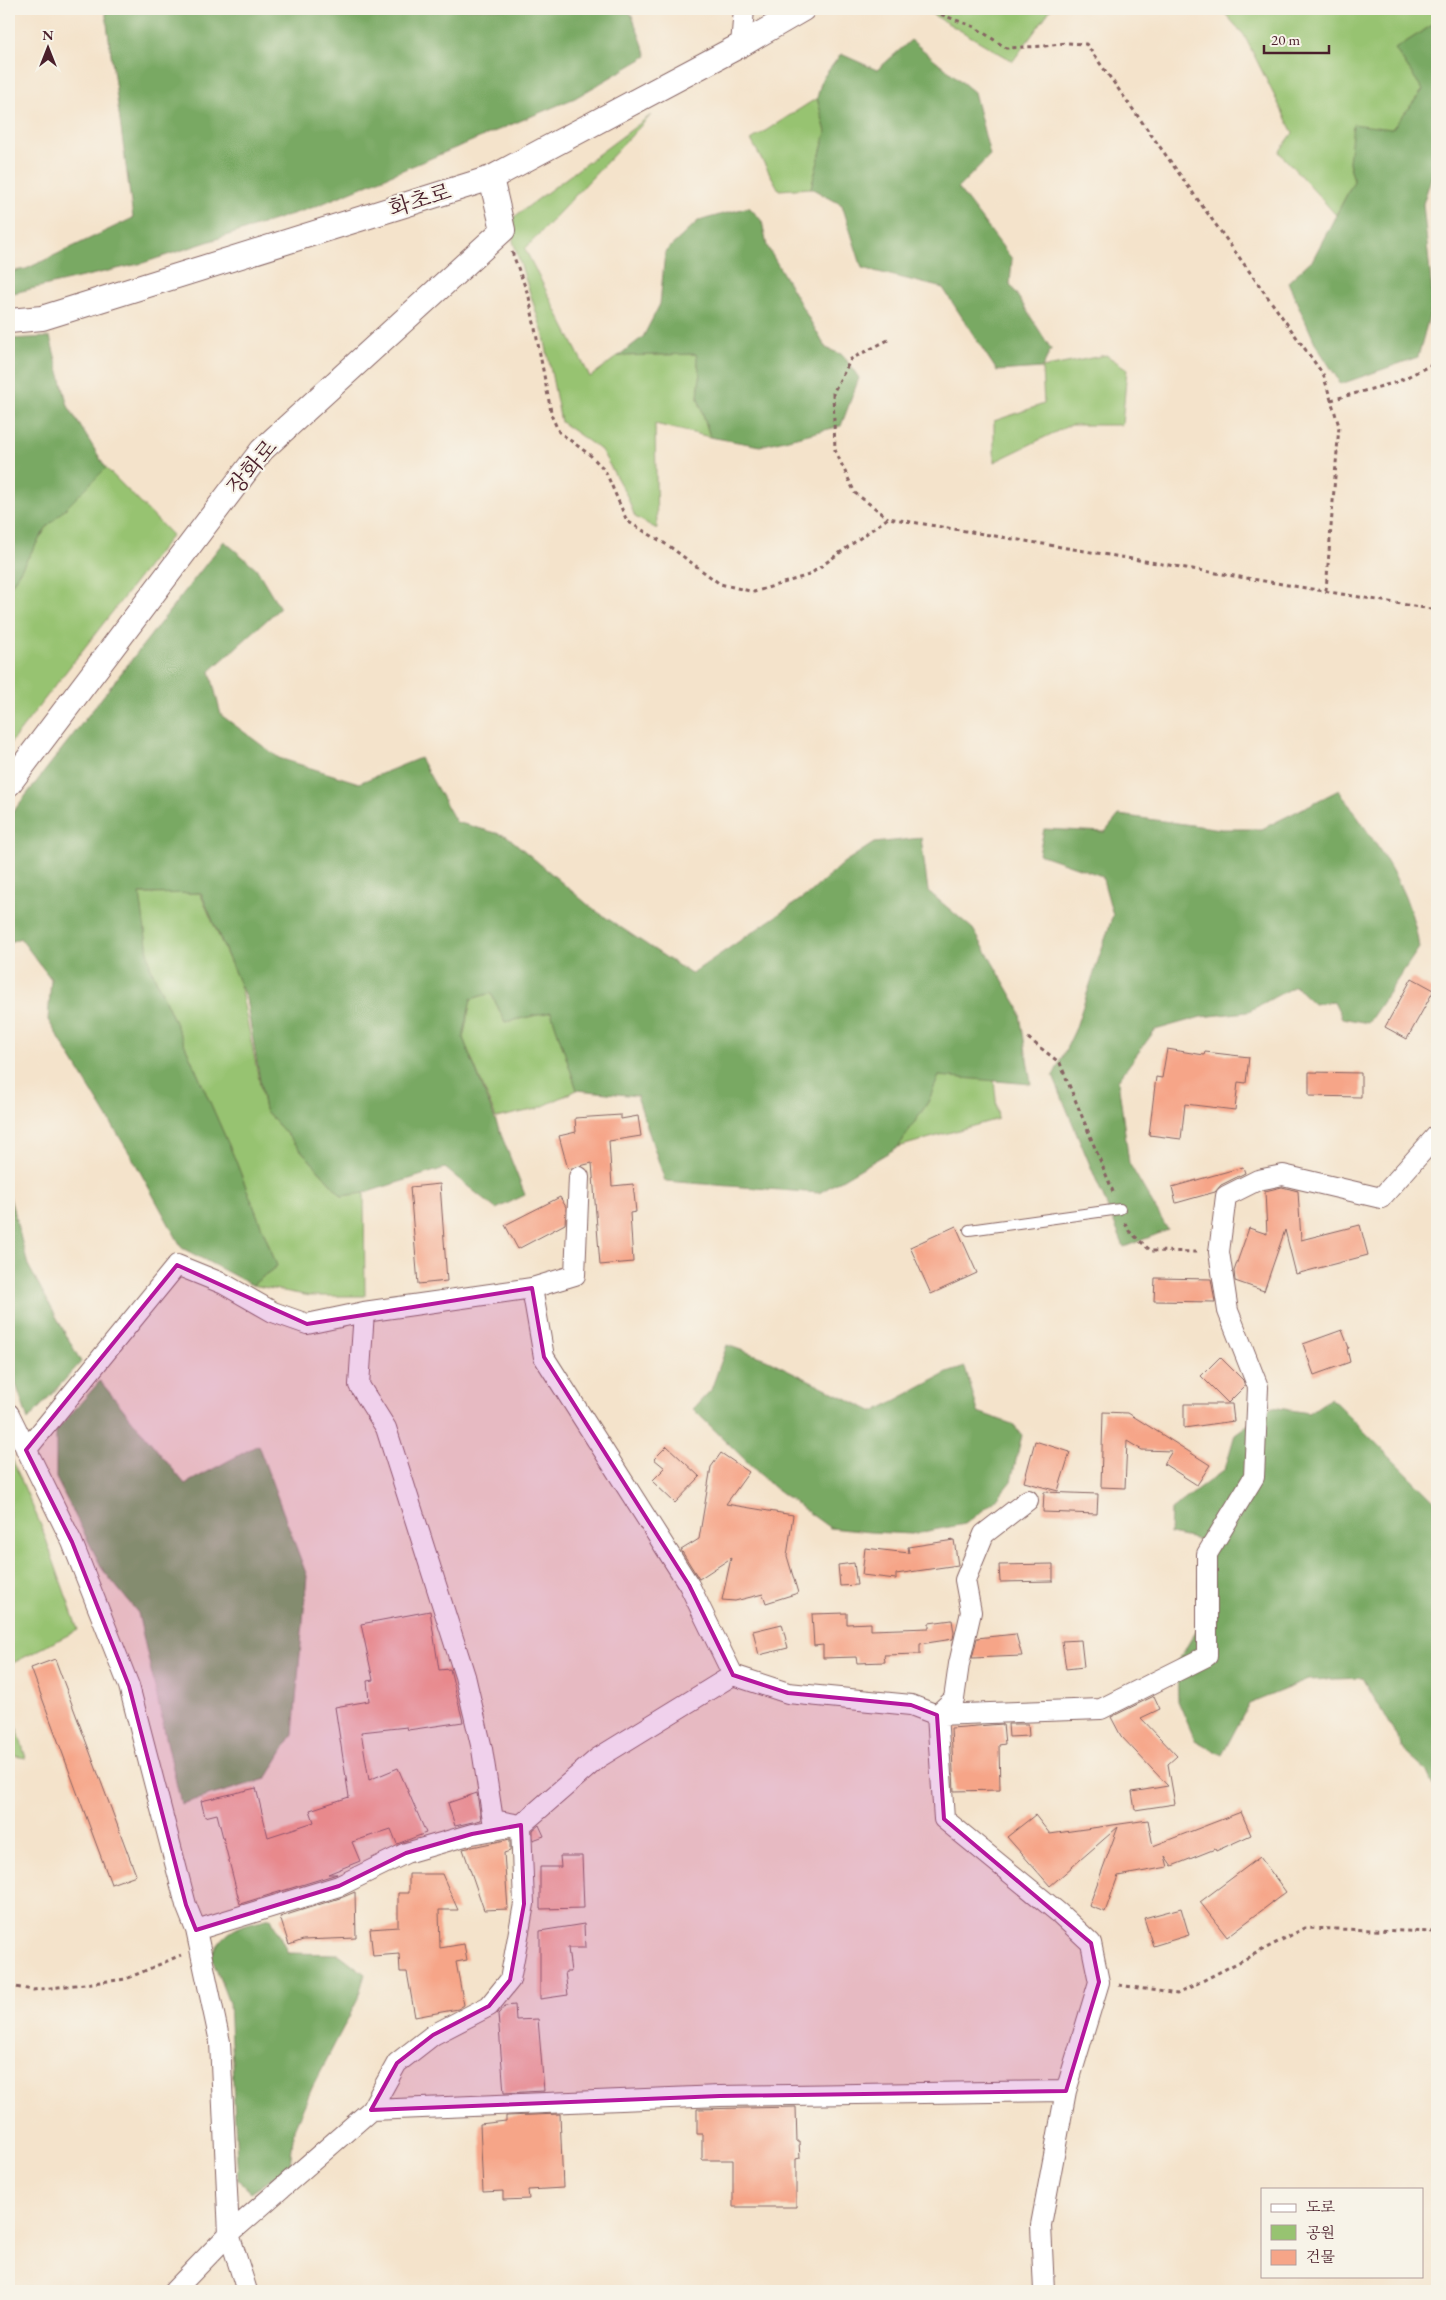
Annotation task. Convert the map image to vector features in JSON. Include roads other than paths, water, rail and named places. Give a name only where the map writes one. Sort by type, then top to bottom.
[{"type":"street","points":[[741,45],[744,9]]},
{"type":"street","name":"화초로","points":[[9,321],[42,318],[491,178],[741,45],[804,9]]},
{"type":"street","name":"장화로","points":[[9,784],[262,450],[503,230],[491,178]]},
{"type":"street","points":[[532,1288],[544,1357],[689,1585],[733,1675],[788,1693],[910,1705],[937,1715],[1101,1709],[1207,1656],[1207,1554],[1254,1477],[1258,1387],[1228,1311],[1219,1252],[1226,1196],[1258,1180],[1283,1176],[1381,1198],[1437,1135]]},
{"type":"street","points":[[26,1450],[177,1265],[224,1284],[273,1312],[307,1324],[364,1312],[532,1288],[575,1275],[579,1177]]},
{"type":"street","points":[[364,1312],[359,1385],[386,1428],[466,1676],[482,1749],[493,1820],[521,1825]]},
{"type":"street","points":[[9,1414],[72,1542],[129,1686],[186,1905],[198,1938],[220,2042],[229,2234],[247,2291]]},
{"type":"street","points":[[937,1715],[954,1699],[959,1664],[971,1612],[965,1580],[984,1534],[1028,1500]]},
{"type":"street","points":[[198,1938],[272,1908],[339,1886],[406,1853],[472,1834],[521,1825],[598,1758],[733,1675]]},
{"type":"street","points":[[937,1715],[944,1819],[1091,1942],[1099,1982],[1066,2091],[1041,2225],[1044,2291]]},
{"type":"street","points":[[174,2291],[229,2234],[372,2110],[397,2063],[433,2034],[490,2006],[510,1980],[524,1904],[521,1825]]},
{"type":"street","points":[[372,2110],[720,2096],[1066,2091]]},
{"type":"lane","points":[[969,1230],[1120,1208]]}]
